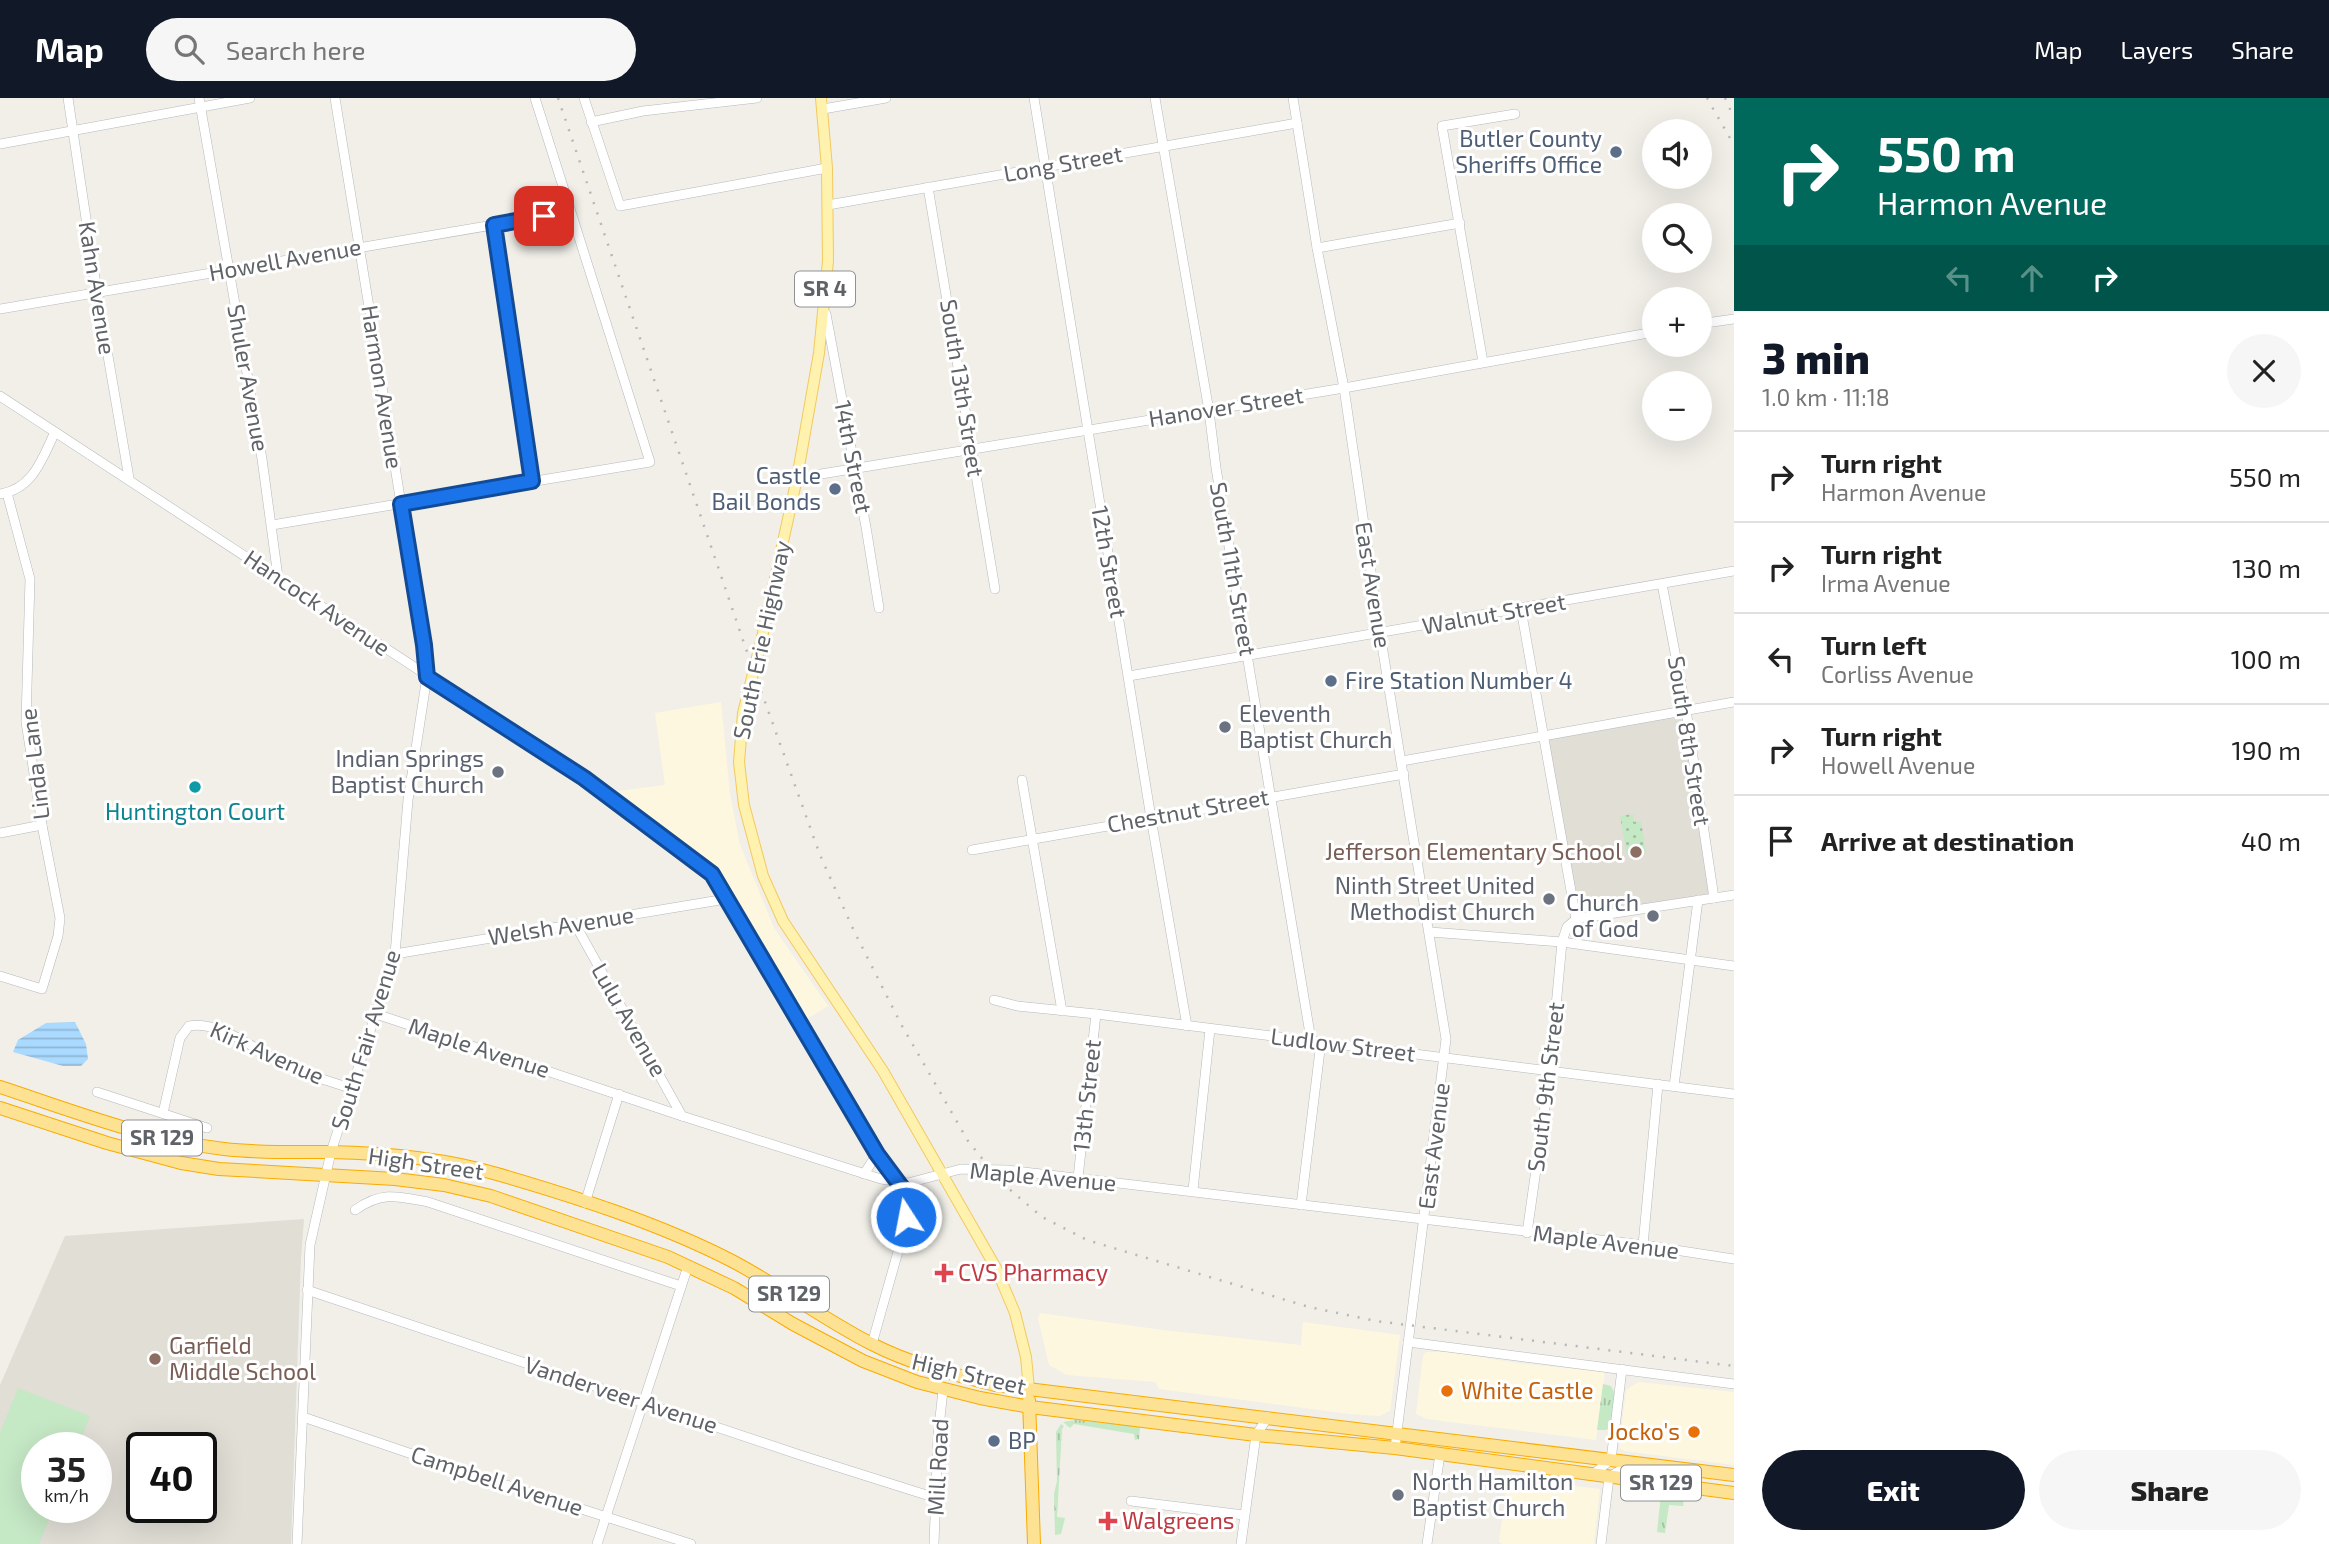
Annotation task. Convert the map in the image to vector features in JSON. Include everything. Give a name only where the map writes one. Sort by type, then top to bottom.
[{"type":"highway","name":"High Street","points":[[0,1087],[156,1137],[194,1145],[253,1152],[331,1152],[444,1161],[495,1174],[652,1226],[732,1261],[775,1284],[872,1344],[904,1359],[995,1385],[1734,1475]]},
{"type":"highway","name":"High Street","points":[[0,1108],[181,1163],[219,1169],[395,1178],[480,1193],[642,1246],[734,1288],[836,1349],[895,1374],[943,1390],[1030,1407],[1256,1435],[1395,1448],[1734,1493]]},
{"type":"highway","name":"South Erie Highway","points":[[1029,1389],[1030,1407]]},
{"type":"highway","name":"SR 4","points":[[1030,1407],[1034,1544]]},
{"type":"main road","name":"South Erie Highway","points":[[822,104],[828,205],[828,261],[824,305],[812,400],[797,478],[743,713],[739,762],[749,830],[763,876],[783,921],[856,1027],[943,1174],[1009,1294],[1023,1342],[1029,1389]]},
{"type":"street","name":"Kahn Avenue","points":[[68,98],[97,292],[129,478]]},
{"type":"street","points":[[0,144],[74,131],[200,103],[250,98]]},
{"type":"street","name":"Harmon Avenue","points":[[335,98],[427,677]]},
{"type":"street","points":[[272,525],[650,462],[535,98]]},
{"type":"street","points":[[584,98],[620,206],[827,168]]},
{"type":"street","points":[[592,122],[642,111],[757,98]]},
{"type":"street","points":[[822,104],[886,98]]},
{"type":"street","name":"12th Street","points":[[1034,98],[1187,1026]]},
{"type":"street","name":"South 11th Street","points":[[1155,98],[1271,797],[1316,1041],[1301,1205]]},
{"type":"street","name":"East Avenue","points":[[1293,98],[1317,248],[1344,388],[1380,633],[1446,1039],[1395,1448]]},
{"type":"street","name":"Shuler Avenue","points":[[200,103],[272,525],[278,577]]},
{"type":"street","points":[[1483,362],[1442,126],[1515,114]]},
{"type":"street","name":"Long Street","points":[[828,205],[1297,123]]},
{"type":"street","name":"South 13th Street","points":[[928,187],[995,589]]},
{"type":"street","name":"Howell Avenue","points":[[0,309],[569,212]]},
{"type":"street","points":[[1317,248],[1460,223]]},
{"type":"street","points":[[494,225],[532,481]]},
{"type":"street","name":"14th Street","points":[[824,305],[878,608]]},
{"type":"street","points":[[1712,322],[1734,319]]},
{"type":"street","name":"Hanover Street","points":[[797,478],[1209,411],[1642,334]]},
{"type":"street","name":"Hancock Avenue","points":[[0,396],[584,778],[712,874],[877,1154],[908,1197],[899,1248],[872,1344]]},
{"type":"street","points":[[4,494],[24,486],[38,468],[55,432]]},
{"type":"street","name":"Linda Lane","points":[[0,976],[42,989],[58,936],[60,918],[26,722],[30,579],[4,494]]},
{"type":"street","name":"Walnut Street","points":[[1129,676],[1734,571]]},
{"type":"street","name":"South 8th Street","points":[[1662,584],[1686,710],[1714,898]]},
{"type":"street","points":[[1521,609],[1576,919]]},
{"type":"street","name":"South Fair Avenue","points":[[298,1544],[307,1290],[312,1232],[331,1152],[395,954],[407,810],[427,677]]},
{"type":"street","points":[[1402,761],[1734,702]]},
{"type":"street","name":"Chestnut Street","points":[[972,850],[1404,774]]},
{"type":"street","points":[[1022,780],[1062,1011]]},
{"type":"street","points":[[0,833],[42,825]]},
{"type":"street","points":[[1562,942],[1567,927],[1576,919],[1734,895]]},
{"type":"street","name":"Welsh Avenue","points":[[395,954],[726,899]]},
{"type":"street","points":[[1674,1086],[1698,900]]},
{"type":"street","name":"Lulu Avenue","points":[[575,924],[682,1116]]},
{"type":"street","points":[[1430,932],[1562,942],[1734,966]]},
{"type":"street","name":"South 9th Street","points":[[1527,1233],[1550,1071],[1562,942]]},
{"type":"street","name":"Ludlow Street","points":[[994,1000],[1017,1006],[1734,1094]]},
{"type":"street","name":"Maple Avenue","points":[[376,1014],[682,1116],[897,1182],[916,1182],[961,1169],[988,1168],[1193,1190],[1527,1233],[1643,1245],[1734,1259]]},
{"type":"street","name":"13th Street","points":[[1078,1178],[1096,1014]]},
{"type":"street","name":"Kirk Avenue","points":[[163,1113],[180,1038],[189,1026],[202,1023],[250,1044],[292,1068],[352,1089]]},
{"type":"street","points":[[1193,1190],[1210,1029]]},
{"type":"street","points":[[1643,1245],[1658,1084]]},
{"type":"street","points":[[97,1092],[207,1128]]},
{"type":"street","points":[[585,1203],[619,1094]]},
{"type":"street","points":[[864,1174],[877,1154]]},
{"type":"street","name":"High Street","points":[[355,1210],[370,1199],[395,1196],[428,1202],[681,1286]]},
{"type":"street","points":[[597,1544],[688,1266]]},
{"type":"street","name":"Vanderveer Avenue","points":[[307,1290],[936,1498]]},
{"type":"street","points":[[1408,1342],[1734,1384]]},
{"type":"street","points":[[1593,1474],[1611,1460],[1622,1369]]},
{"type":"street","name":"Mill Road","points":[[934,1544],[943,1390]]},
{"type":"street","name":"Campbell Avenue","points":[[303,1417],[691,1544]]},
{"type":"street","points":[[1241,1544],[1256,1435],[1268,1418]]},
{"type":"street","points":[[1427,1544],[1440,1454]]},
{"type":"street","points":[[1601,1544],[1609,1476],[1632,1462]]},
{"type":"street","points":[[1131,1501],[1244,1515]]},
{"type":"shaded area","points":[[721,702],[730,794],[740,845],[774,928],[828,1006],[805,1020],[769,954],[714,867],[618,791],[665,785],[655,713]]},
{"type":"shaded area","name":"Jefferson Elementary School","points":[[1686,710],[1714,898],[1576,919],[1544,736]]},
{"type":"shaded area","name":"Garfield Middle School","points":[[304,1219],[291,1544],[0,1544],[0,1385],[65,1236]]},
{"type":"shaded area","points":[[1040,1313],[1301,1345],[1303,1322],[1400,1335],[1390,1411],[1379,1416],[1349,1414],[1159,1389],[1155,1382],[1067,1375],[1049,1365],[1038,1318]]},
{"type":"shaded area","points":[[1426,1352],[1449,1352],[1517,1363],[1605,1372],[1596,1440],[1427,1419],[1416,1414],[1423,1356]]},
{"type":"shaded area","points":[[1638,1382],[1734,1392],[1734,1465],[1624,1451],[1619,1448],[1626,1390]]},
{"type":"shaded area","points":[[1516,1479],[1600,1489],[1594,1544],[1499,1542],[1507,1484]]},
{"type":"green space","points":[[1633,814],[1634,822],[1641,821],[1646,853],[1627,856],[1620,816]]},
{"type":"green space","points":[[1603,1384],[1611,1386],[1615,1394],[1610,1428],[1597,1430]]},
{"type":"green space","points":[[18,1388],[90,1416],[84,1432],[21,1432],[21,1523],[48,1523],[39,1544],[0,1544],[0,1433]]},
{"type":"green space","points":[[1076,1420],[1140,1427],[1139,1439],[1135,1440],[1134,1434],[1074,1424],[1070,1428],[1063,1422]]},
{"type":"green space","points":[[1061,1424],[1064,1426],[1057,1517],[1065,1518],[1061,1534],[1055,1535],[1056,1432]]},
{"type":"green space","points":[[1661,1495],[1684,1498],[1683,1506],[1669,1505],[1665,1533],[1657,1532]]},
{"type":"water","points":[[75,1022],[86,1044],[88,1059],[81,1066],[63,1066],[13,1052],[18,1040],[46,1023]]},
{"type":"railway","points":[[558,98],[746,649],[820,855],[854,931],[901,1024],[968,1141],[1001,1182],[1042,1217],[1087,1240],[1309,1307],[1376,1321],[1734,1366]]},
{"type":"railway","points":[[1707,98],[1734,145]]},
{"type":"railway","points":[[1725,98],[1734,118]]},
{"type":"place","name":"Butler County Sheriffs Office","points":[[1616,152]]},
{"type":"place","name":"Castle Bail Bonds","points":[[835,489]]},
{"type":"place","name":"Fire Station Number 4","points":[[1331,681]]},
{"type":"place","name":"Eleventh Baptist Church","points":[[1225,727]]},
{"type":"place","name":"Indian Springs Baptist Church","points":[[498,772]]},
{"type":"place","name":"Huntington Court","points":[[195,787]]},
{"type":"place","name":"Jefferson Elementary School","points":[[1636,852]]},
{"type":"place","name":"Ninth Street United Methodist Church","points":[[1549,899]]},
{"type":"place","name":"Church of God","points":[[1653,916]]},
{"type":"place","name":"CVS Pharmacy","points":[[944,1273]]},
{"type":"place","name":"Garfield Middle School","points":[[155,1359]]},
{"type":"place","name":"White Castle","points":[[1447,1391]]},
{"type":"place","name":"Jocko's","points":[[1694,1432]]},
{"type":"place","name":"BP","points":[[994,1441]]},
{"type":"place","name":"North Hamilton Baptist Church","points":[[1398,1495]]},
{"type":"place","name":"Walgreens","points":[[1108,1521]]},
{"type":"route","points":[[544,216],[494,225],[532,481],[401,504],[427,677],[584,778],[712,874],[877,1154],[906,1193],[906,1217]]}]
